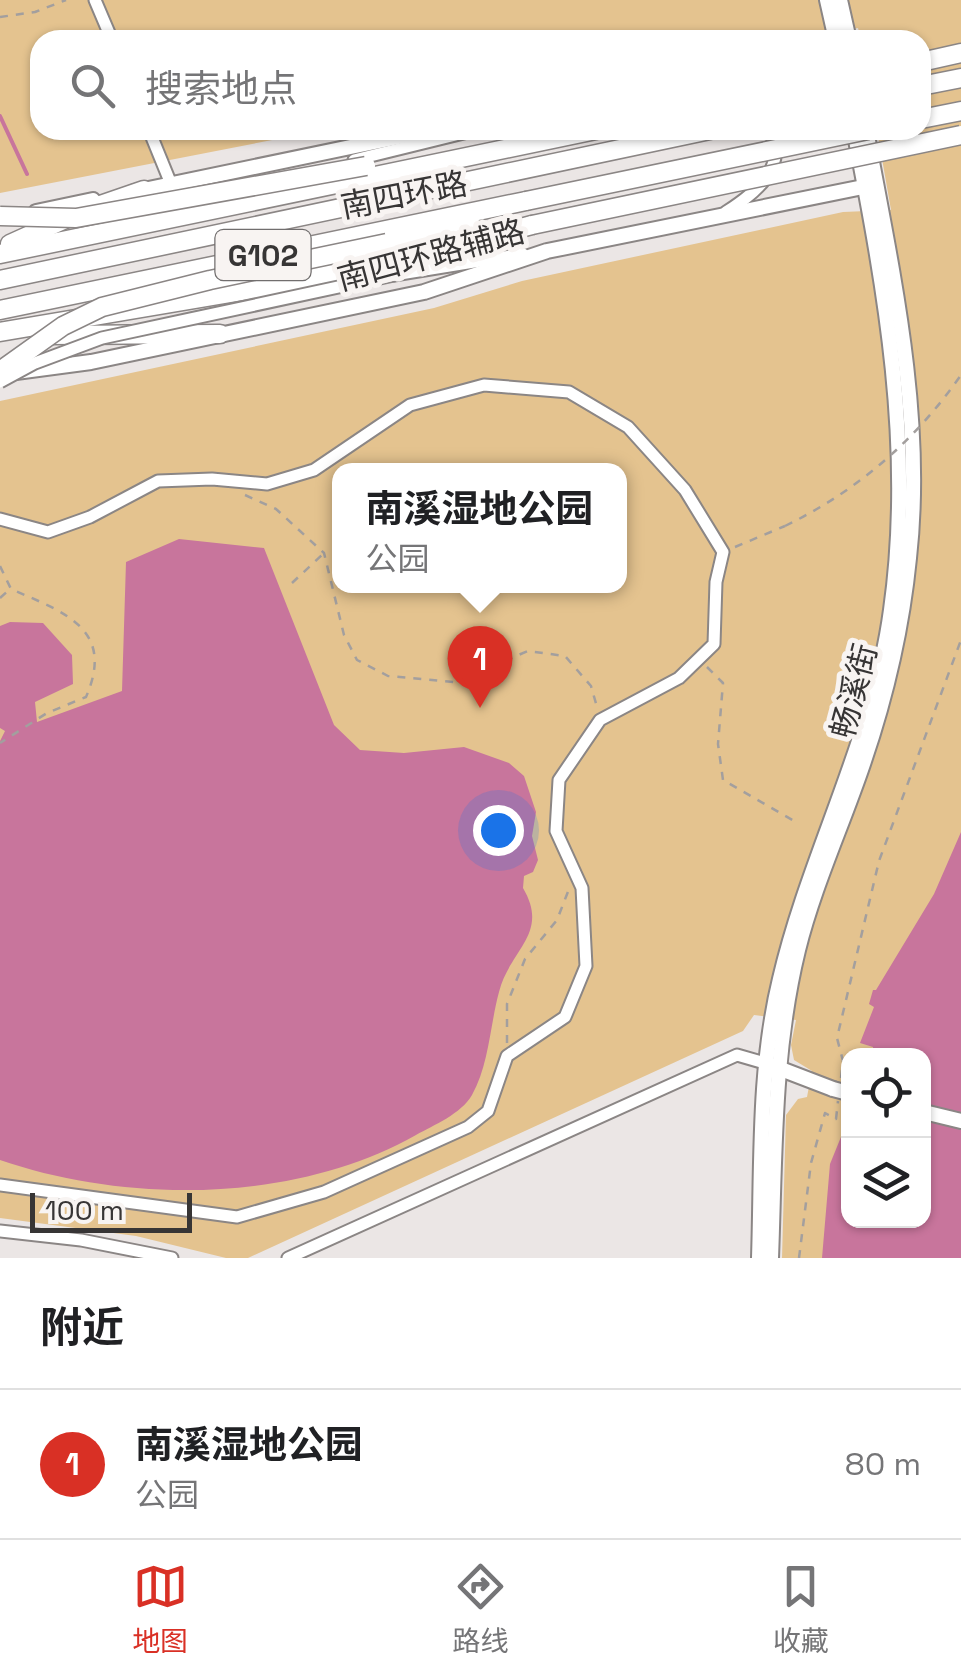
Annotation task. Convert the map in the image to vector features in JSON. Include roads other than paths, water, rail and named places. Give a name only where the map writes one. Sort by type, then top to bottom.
[{"type":"highway","points":[[931,60],[961,53]]},
{"type":"highway","points":[[931,84],[961,78]]},
{"type":"highway","points":[[931,117],[961,110]]},
{"type":"highway","points":[[0,335],[277,285],[532,225],[961,135]]},
{"type":"highway","points":[[0,251],[546,140]]},
{"type":"highway","name":"南四环路","points":[[0,280],[661,140]]},
{"type":"highway","name":"G102","points":[[526,201],[819,140]]},
{"type":"highway","points":[[0,218],[76,218],[365,162],[459,149],[511,147]]},
{"type":"highway","points":[[0,251],[82,211],[144,190]]},
{"type":"highway","points":[[0,372],[62,326],[118,302],[428,235],[526,201]]},
{"type":"highway","name":"南四环路","points":[[0,310],[526,201]]},
{"type":"highway","points":[[393,242],[468,242]]},
{"type":"highway","points":[[0,335],[220,334]]},
{"type":"main road","points":[[827,0],[834,30]]},
{"type":"main road","points":[[840,0],[847,30]]},
{"type":"main road","points":[[0,218],[384,140]]},
{"type":"main road","name":"畅溪街","points":[[857,140],[871,185]]},
{"type":"main road","name":"畅溪街","points":[[760,1258],[773,1066],[798,948],[862,768],[894,659],[910,556],[910,406],[871,185],[868,140]]},
{"type":"main road","name":"南四环路辅路","points":[[0,372],[91,362],[424,292],[547,251],[871,185]]},
{"type":"main road","points":[[773,1066],[840,1090]]},
{"type":"main road","name":"畅溪街","points":[[771,1258],[773,1066]]},
{"type":"main road","points":[[931,1114],[961,1121]]},
{"type":"street","points":[[96,0],[108,30]]},
{"type":"street","points":[[153,140],[171,184]]},
{"type":"street","points":[[365,162],[441,140]]},
{"type":"street","points":[[722,214],[762,186],[775,162],[773,140]]},
{"type":"street","points":[[0,382],[64,352],[118,334],[437,266],[547,251]]},
{"type":"street","points":[[0,520],[48,532],[90,518],[158,481],[212,479],[267,484],[314,470],[410,405],[484,384],[569,392],[628,428],[685,490],[723,552],[716,582],[714,644],[679,678],[600,720],[559,780],[556,830],[582,888],[586,966],[565,1017],[507,1056],[488,1111],[468,1127],[324,1192],[237,1217],[0,1185]]},
{"type":"street","points":[[288,1258],[737,1055],[773,1066]]},
{"type":"street","points":[[0,1232],[82,1240],[172,1258]]},
{"type":"waterway","points":[[0,116],[27,174]]},
{"type":"place","name":"南溪湿地公园","points":[[480,708]]}]
